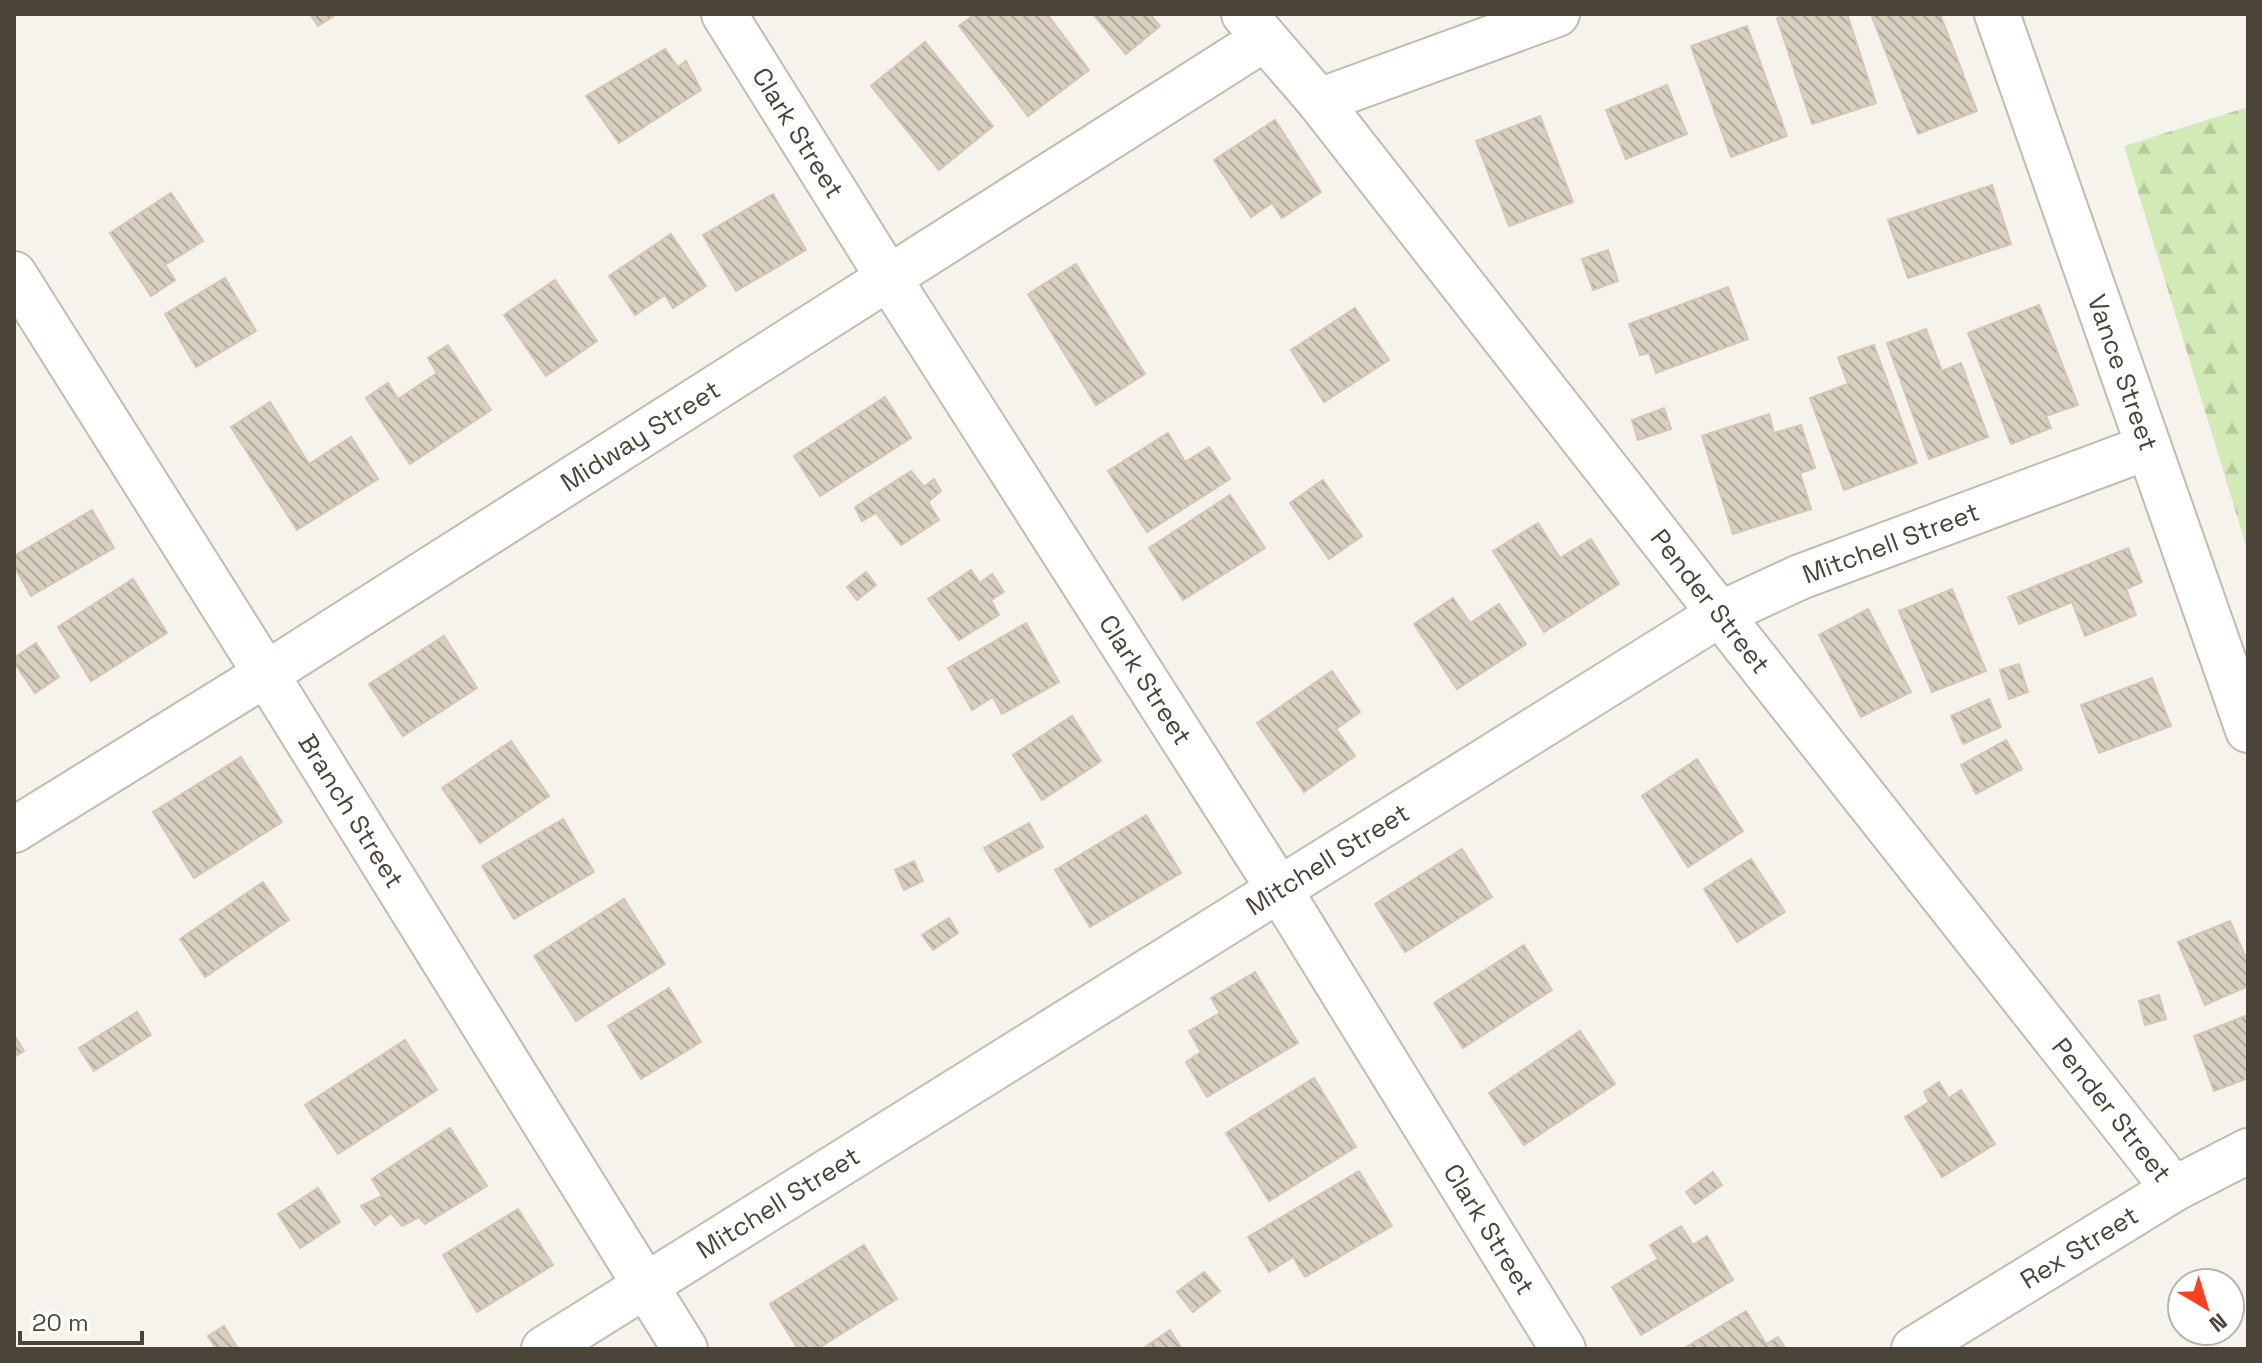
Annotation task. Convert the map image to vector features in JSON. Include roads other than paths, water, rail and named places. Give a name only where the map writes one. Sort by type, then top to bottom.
[{"type":"street","name":"Clark Street","points":[[724,14],[1279,889],[1563,1349]]},
{"type":"street","points":[[1319,101],[1557,14]]},
{"type":"street","name":"Vance Street","points":[[1997,14],[2248,730]]},
{"type":"street","name":"Midway Street","points":[[14,830],[266,674],[888,277],[1254,27]]},
{"type":"street","name":"Pender Street","points":[[1254,27],[1319,101],[2174,1189]]},
{"type":"street","name":"Branch Street","points":[[14,274],[685,1349]]},
{"type":"street","name":"Mitchell Street","points":[[544,1349],[1720,614],[1800,577],[2148,447]]},
{"type":"street","name":"Rex Street","points":[[1914,1349],[2174,1189],[2248,1151]]}]
